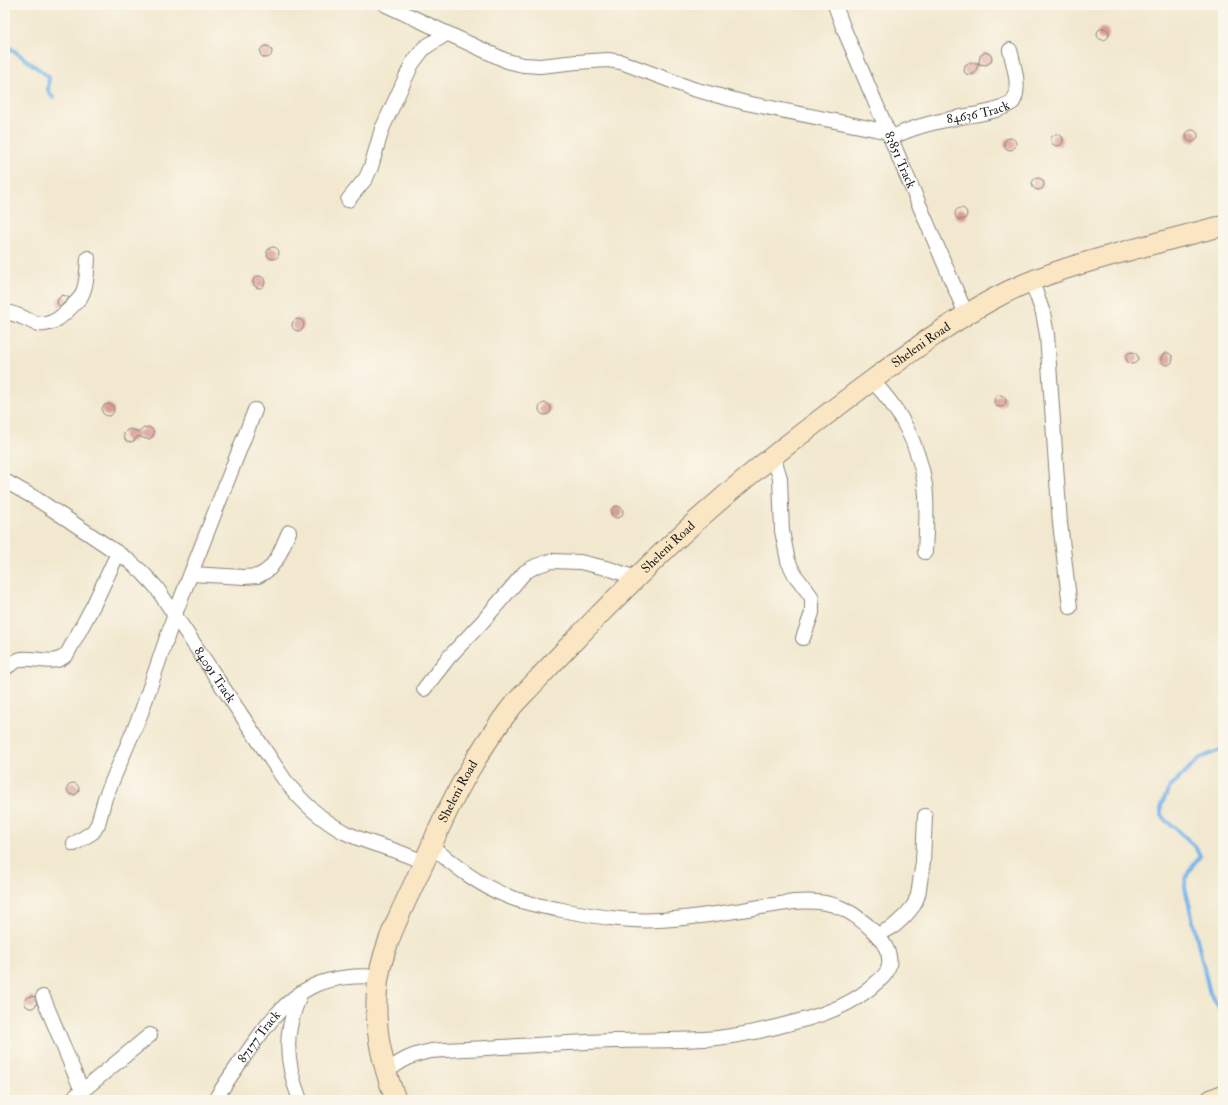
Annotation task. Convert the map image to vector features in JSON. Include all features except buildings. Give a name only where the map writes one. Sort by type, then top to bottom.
[{"type":"street","points":[[386,5],[403,9],[446,34],[507,61],[523,65],[540,66],[583,61],[608,60],[621,62],[693,89],[746,103],[890,135]]},
{"type":"street","name":"83851 Track","points":[[835,5],[966,314]]},
{"type":"street","points":[[348,200],[366,178],[371,167],[382,129],[412,64],[424,48],[446,34]]},
{"type":"street","name":"84636 Track","points":[[890,135],[933,122],[1000,110],[1013,102],[1016,93],[1016,84],[1010,50]]},
{"type":"street","name":"Sheleni Road","points":[[396,1100],[386,1072],[378,1030],[377,992],[379,977],[389,938],[451,805],[478,756],[513,705],[636,578],[712,507],[774,455],[872,381],[966,314],[1030,280],[1093,260],[1180,236],[1223,226]]},
{"type":"street","points":[[5,312],[15,314],[36,323],[44,324],[53,322],[80,298],[84,289],[88,258]]},
{"type":"street","points":[[1030,280],[1043,313],[1047,336],[1060,523],[1070,607]]},
{"type":"street","points":[[872,381],[884,392],[906,426],[920,465],[925,485],[925,552]]},
{"type":"street","points":[[74,844],[93,832],[98,824],[105,798],[141,713],[175,614],[255,410]]},
{"type":"street","points":[[774,455],[780,478],[782,531],[788,561],[795,575],[811,596],[813,605],[809,623],[803,638]]},
{"type":"street","name":"84091 Track","points":[[5,481],[54,510],[118,553],[142,572],[156,586],[284,779],[313,810],[329,823],[344,832],[391,849],[428,854],[447,860],[480,883],[507,896],[540,906],[580,914],[624,920],[657,920],[811,901],[840,907],[853,915],[878,935]]},
{"type":"street","points":[[191,574],[244,577],[258,576],[270,568],[278,557],[289,532]]},
{"type":"street","points":[[5,668],[22,659],[52,661],[63,658],[67,654],[94,604],[118,553]]},
{"type":"street","points":[[424,689],[449,657],[526,572],[536,566],[551,561],[580,562],[610,569],[636,578]]},
{"type":"street","points":[[386,1072],[402,1060],[416,1054],[431,1051],[607,1041],[718,1038],[816,1017],[844,1005],[869,990],[888,971],[890,963],[888,952],[883,941],[878,935],[894,926],[905,916],[914,905],[918,896],[923,862],[925,816]]},
{"type":"street","name":"87177 Track","points":[[215,1100],[259,1036],[288,1003],[300,994],[314,985],[349,977],[379,977]]},
{"type":"street","points":[[300,994],[290,1026],[288,1056],[292,1076],[300,1100]]},
{"type":"street","points":[[43,998],[82,1091]]},
{"type":"street","points":[[71,1100],[150,1035]]},
{"type":"street","points":[[1211,1100],[1223,1095]]},
{"type":"waterway","points":[[5,44],[49,77],[48,90],[53,98]]},
{"type":"waterway","points":[[1223,749],[1200,758],[1170,787],[1161,805],[1161,815],[1195,846],[1200,856],[1186,878],[1185,887],[1210,994],[1223,1013]]}]
